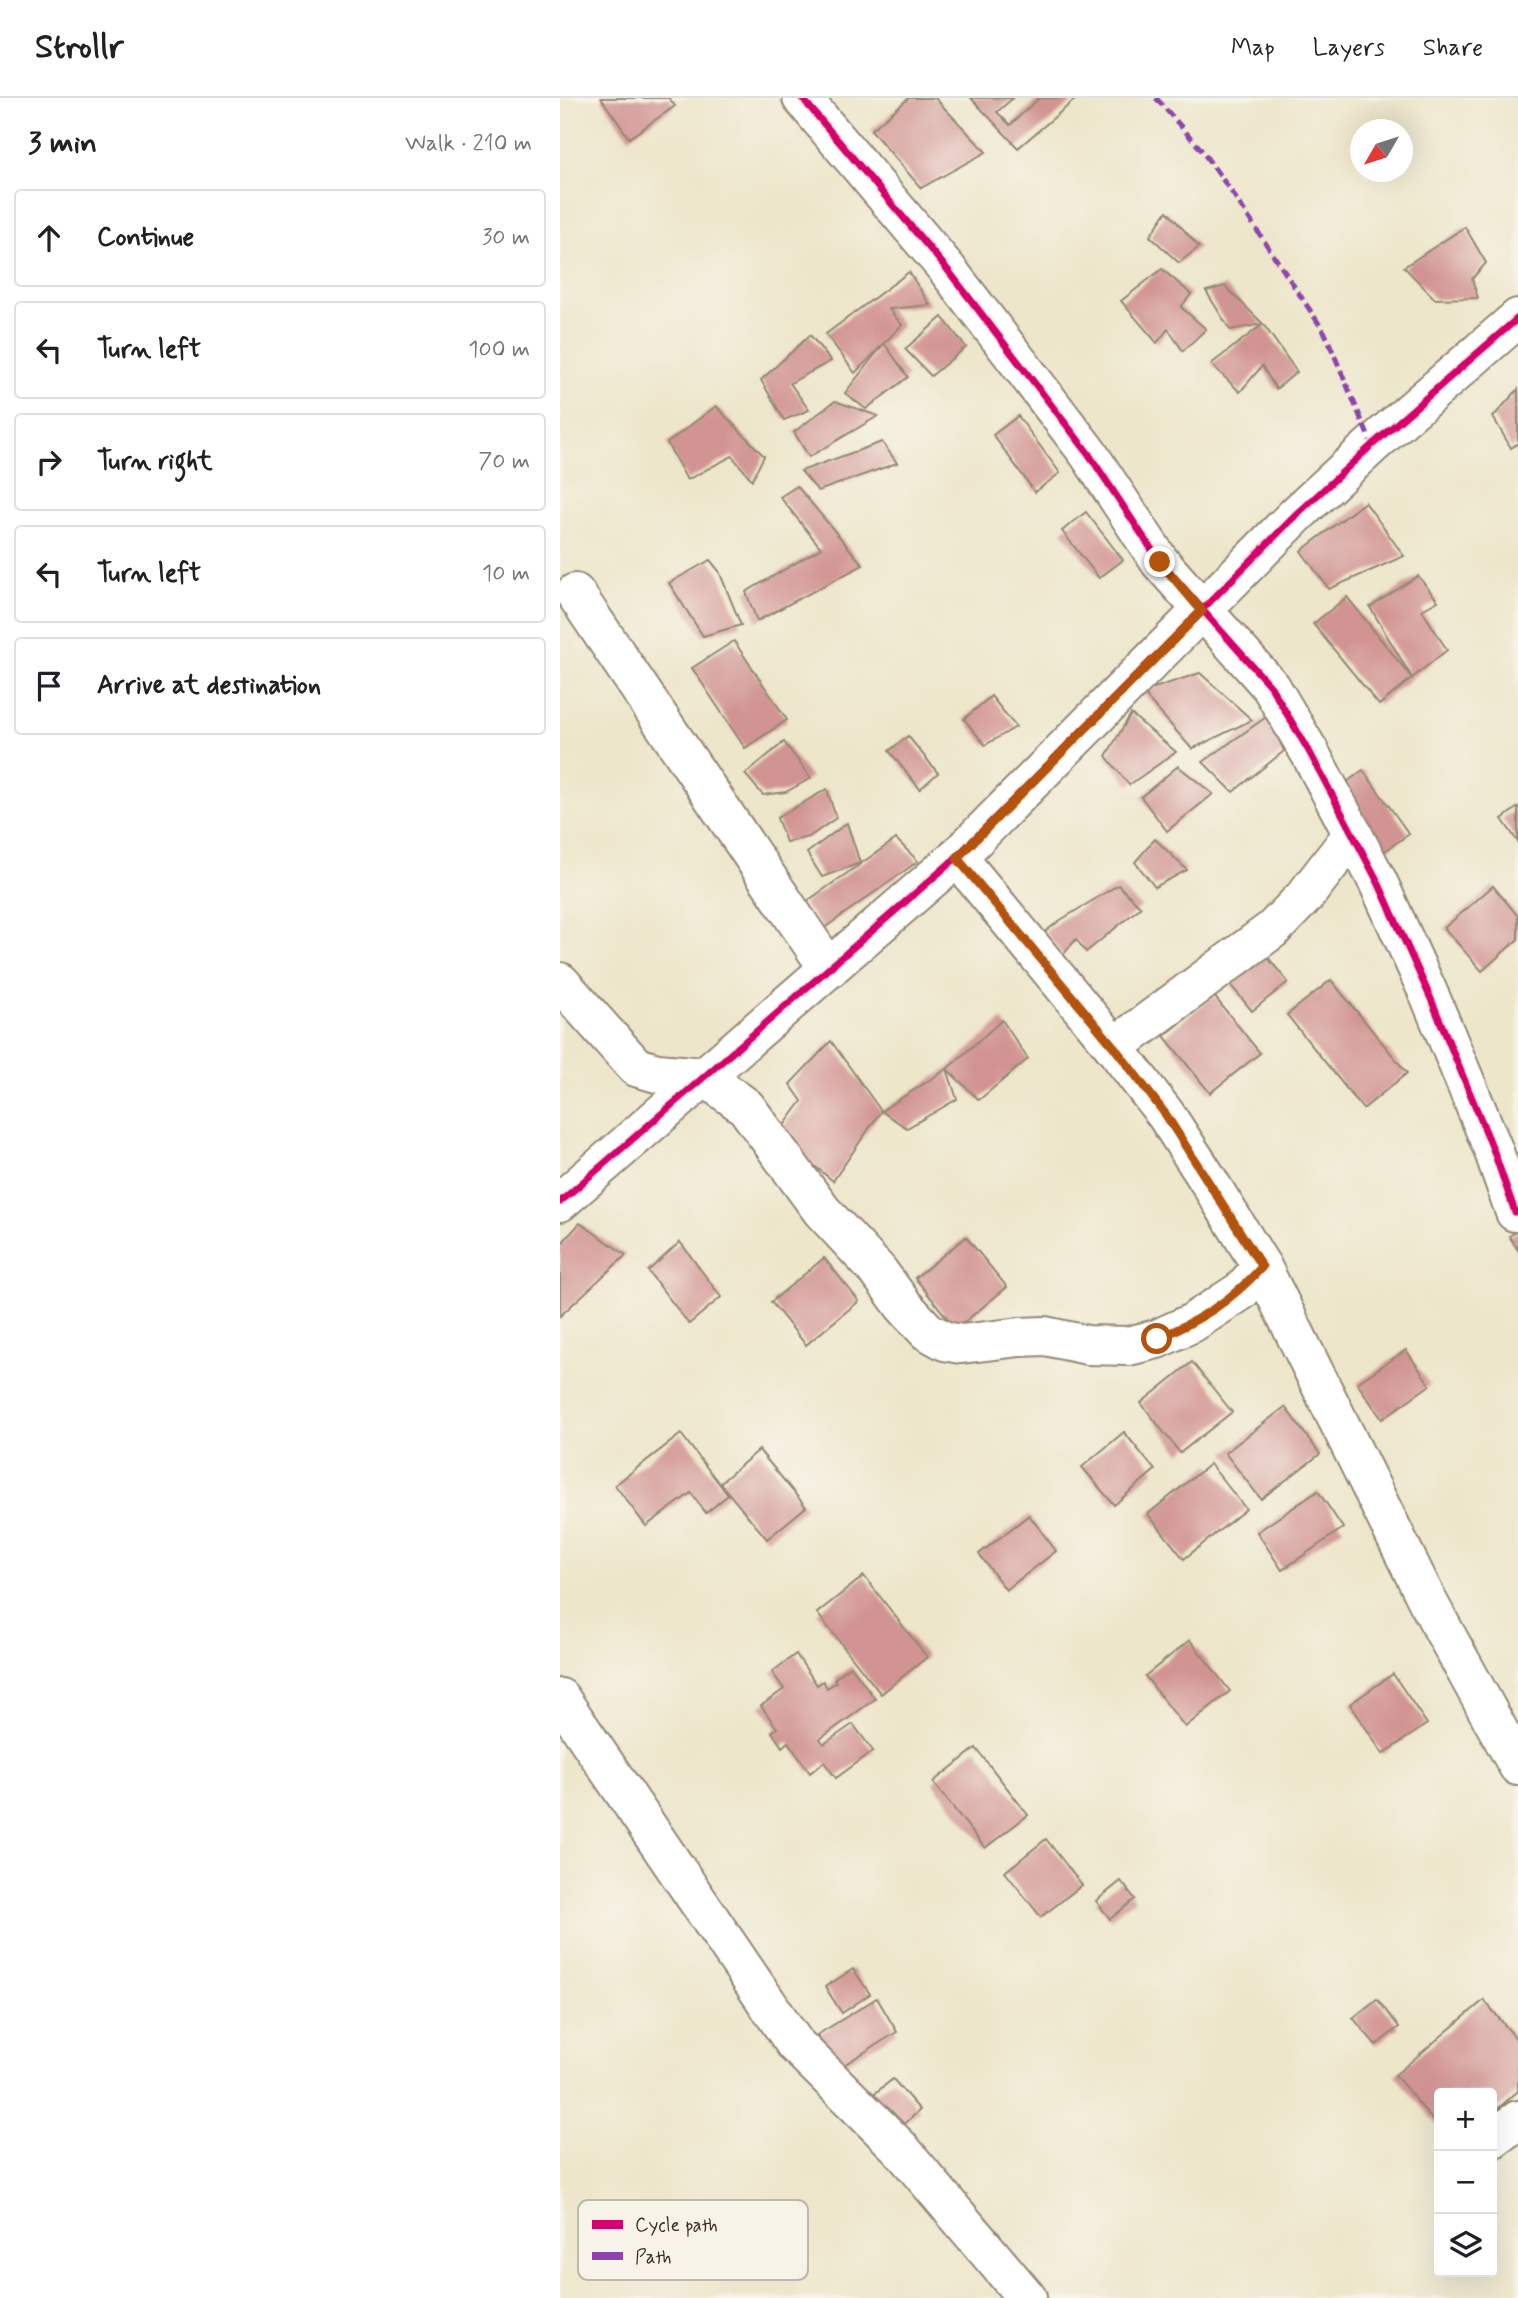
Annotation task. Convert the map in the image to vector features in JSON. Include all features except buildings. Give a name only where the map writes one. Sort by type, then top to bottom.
[{"type":"street","points":[[802,98],[947,269],[1088,453],[1160,562],[1271,687],[1310,753],[1378,882],[1431,999],[1516,1212]]},
{"type":"street","points":[[560,1202],[957,858],[1315,498],[1518,318]]},
{"type":"street","points":[[575,593],[829,969]]},
{"type":"street","points":[[1114,1047],[1281,921],[1305,897],[1353,834]]},
{"type":"street","points":[[957,858],[1114,1047],[1166,1115],[1262,1267],[1428,1602],[1518,1766]]},
{"type":"street","points":[[560,982],[636,1067],[657,1073],[705,1077],[746,1107],[822,1211],[878,1271],[927,1331],[945,1341],[961,1343],[1045,1336],[1087,1345],[1128,1346],[1157,1339],[1192,1323],[1241,1291],[1262,1267]]},
{"type":"street","points":[[560,1699],[795,2043],[900,2148],[1027,2298]]},
{"type":"street","points":[[1497,2135],[1518,2120]]},
{"type":"marked path","points":[[1156,98],[1199,147],[1231,191],[1325,333],[1372,445]]},
{"type":"cycle path","points":[[802,98],[947,269],[1088,453],[1160,562],[1271,687],[1310,753],[1378,882],[1431,999],[1493,1149],[1515,1212]]},
{"type":"cycle path","points":[[560,1202],[957,857],[1296,515],[1518,318]]},
{"type":"route","points":[[1157,1339],[1192,1323],[1241,1291],[1262,1267],[1166,1115],[1114,1047],[957,858],[1202,611],[1160,562]]}]
